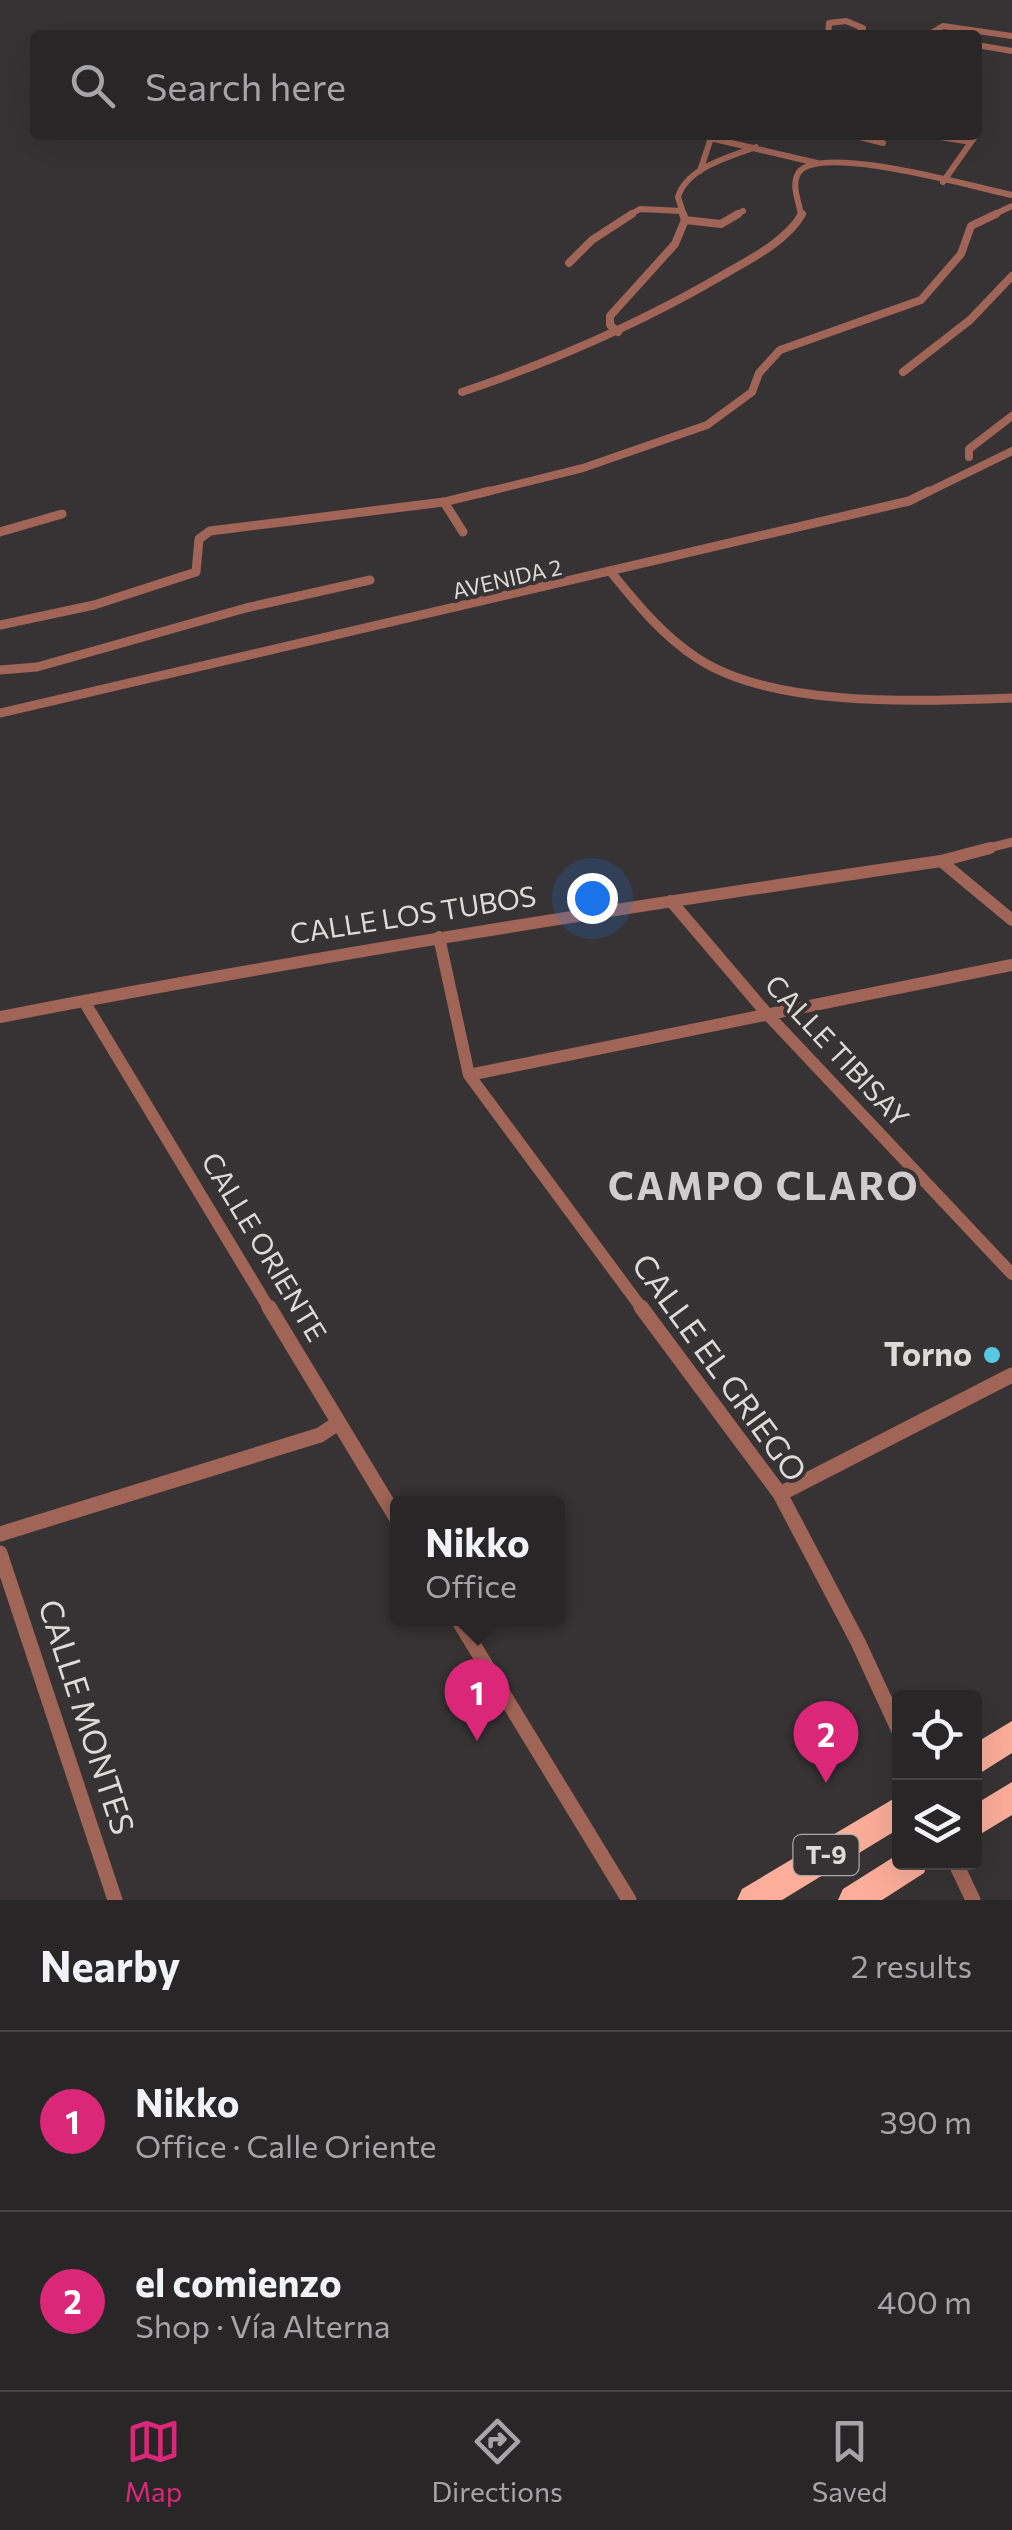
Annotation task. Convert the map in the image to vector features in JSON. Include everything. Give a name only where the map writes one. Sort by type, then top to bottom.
[{"type":"highway","points":[[982,1757],[1012,1736]]},
{"type":"highway","points":[[982,1818],[1012,1797]]},
{"type":"highway","name":"T-9","points":[[754,1900],[892,1815]]},
{"type":"highway","name":"T-9","points":[[854,1900],[900,1870]]},
{"type":"street","points":[[828,30],[829,24],[836,22],[857,24],[861,30]]},
{"type":"street","points":[[932,30],[943,26],[971,30]]},
{"type":"street","points":[[982,32],[1012,36]]},
{"type":"street","points":[[982,47],[1012,52]]},
{"type":"street","points":[[700,172],[711,140]]},
{"type":"street","points":[[721,140],[821,164],[846,164],[1012,195]]},
{"type":"street","points":[[871,140],[883,143]]},
{"type":"street","points":[[943,182],[972,140]]},
{"type":"street","points":[[618,332],[610,325],[610,316],[675,244],[685,220],[678,197],[683,183],[756,148]]},
{"type":"street","points":[[462,392],[556,360],[618,332],[752,258],[795,225],[802,214],[794,182],[802,169],[821,164]]},
{"type":"street","points":[[0,626],[94,605],[196,572],[199,539],[210,531],[444,502],[583,468],[707,424],[752,392],[759,373],[780,350],[921,300],[961,254],[971,226],[1012,206]]},
{"type":"street","points":[[569,262],[592,240],[640,209],[682,211]]},
{"type":"street","points":[[685,220],[721,224],[743,211]]},
{"type":"street","points":[[903,372],[970,320],[1012,276]]},
{"type":"street","points":[[969,456],[969,449],[1012,416]]},
{"type":"street","name":"AVENIDA 2","points":[[0,713],[909,501],[1012,451]]},
{"type":"street","points":[[444,502],[464,532]]},
{"type":"street","points":[[0,532],[62,514]]},
{"type":"street","points":[[612,572],[636,602],[699,660],[750,680],[838,698],[891,702],[1012,698]]},
{"type":"street","points":[[0,670],[37,668],[246,608],[370,580]]},
{"type":"street","name":"CALLE LOS TUBOS","points":[[0,1017],[262,966],[941,860],[1012,842]]},
{"type":"street","points":[[941,860],[1012,920]]},
{"type":"street","name":"CALLE TIBISAY","points":[[670,901],[768,1015],[1012,1274]]},
{"type":"street","name":"CALLE EL GRIEGO","points":[[439,937],[469,1075],[780,1494],[858,1642],[892,1716]]},
{"type":"street","points":[[469,1075],[1012,965]]},
{"type":"street","name":"CALLE ORIENTE","points":[[85,1003],[390,1508]]},
{"type":"street","points":[[780,1494],[1012,1375]]},
{"type":"street","points":[[0,1534],[320,1434],[338,1423]]},
{"type":"street","name":"CALLE MONTES","points":[[0,1553],[114,1900]]},
{"type":"street","points":[[463,1626],[628,1900]]},
{"type":"street","points":[[960,1870],[973,1900]]},
{"type":"place","name":"Torno","points":[[992,1355]]},
{"type":"place","name":"Nikko","points":[[477,1741]]},
{"type":"place","name":"el comienzo","points":[[826,1783]]},
{"type":"district","name":"CAMPO CLARO","points":[[764,1187]]}]
